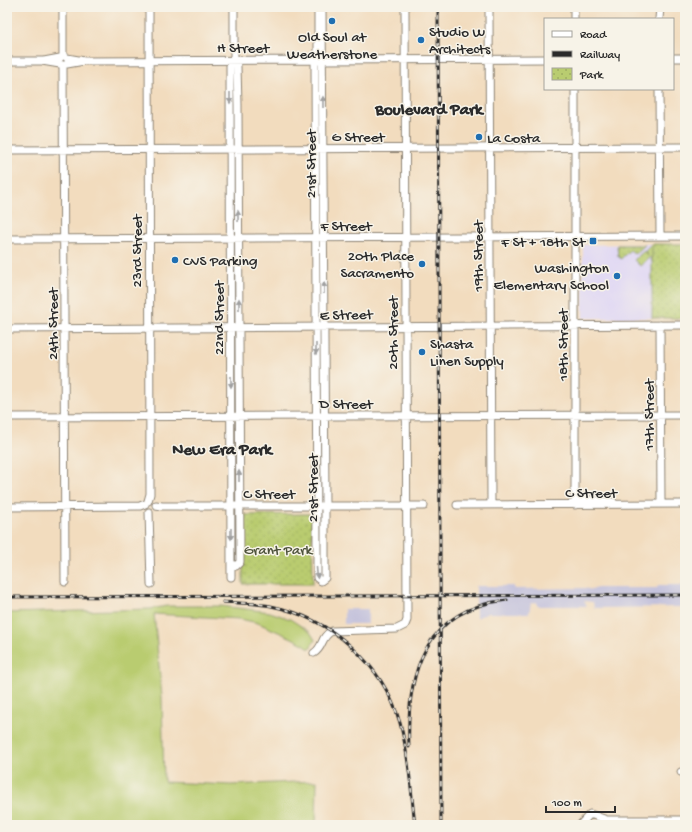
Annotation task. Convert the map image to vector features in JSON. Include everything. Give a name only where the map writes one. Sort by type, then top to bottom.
[{"type":"street","name":"24th Street","points":[[63,7],[65,582]]},
{"type":"street","name":"23rd Street","points":[[148,7],[151,584]]},
{"type":"street","name":"22nd Street","points":[[231,562],[236,566],[240,562],[238,66],[234,60],[234,7]]},
{"type":"street","name":"21st Street","points":[[318,7],[318,51],[316,60],[324,149],[320,238],[316,327],[317,578],[321,581],[325,578],[324,327],[320,238],[316,149],[316,60],[322,7]]},
{"type":"street","name":"20th Street","points":[[314,653],[320,648],[323,637],[332,631],[393,629],[403,626],[406,622],[407,616],[405,7]]},
{"type":"street","name":"19th Street","points":[[489,7],[491,505]]},
{"type":"street","points":[[574,7],[574,18]]},
{"type":"street","points":[[659,18],[660,7]]},
{"type":"street","points":[[674,58],[685,58]]},
{"type":"street","name":"H Street","points":[[7,61],[544,59]]},
{"type":"street","name":"22nd Street","points":[[231,577],[230,65],[234,60]]},
{"type":"street","name":"18th Street","points":[[574,505],[575,90]]},
{"type":"street","points":[[659,90],[660,236]]},
{"type":"street","name":"G Street","points":[[7,150],[685,147]]},
{"type":"street","name":"F Street","points":[[7,239],[685,236]]},
{"type":"street","name":"17th Street","points":[[660,325],[661,504]]},
{"type":"street","name":"E Street","points":[[7,329],[685,325]]},
{"type":"street","name":"D Street","points":[[7,417],[685,415]]},
{"type":"street","name":"C Street","points":[[574,490],[581,499],[598,499],[630,505]]},
{"type":"street","name":"C Street","points":[[457,505],[685,504]]},
{"type":"street","name":"C Street","points":[[7,507],[424,506]]},
{"type":"street","points":[[317,550],[325,550]]},
{"type":"street","points":[[580,825],[590,814],[607,820],[685,820]]},
{"type":"shaded area","name":"Washington Elementary School","points":[[652,244],[652,318],[583,318],[583,245]]},
{"type":"shaded area","points":[[658,585],[685,585],[685,607],[594,608],[593,602],[584,601],[587,606],[537,606],[537,602],[531,603],[529,613],[488,613],[476,618],[476,586],[514,586],[514,589],[585,588],[592,590],[597,588],[657,588]]},
{"type":"shaded area","points":[[344,609],[368,609],[368,624],[344,624]]},
{"type":"green space","points":[[652,244],[685,244],[685,318],[652,318]]},
{"type":"green space","points":[[617,245],[645,245],[635,254],[630,250],[621,259],[618,256]]},
{"type":"green space","points":[[651,245],[667,245],[652,262],[650,257],[640,266],[634,260],[644,251],[648,256],[645,251]]},
{"type":"green space","name":"Grant Park","points":[[309,514],[312,518],[313,584],[243,584],[243,515]]},
{"type":"green space","points":[[167,606],[221,606],[270,612],[290,619],[310,632],[315,640],[309,649],[292,638],[258,623],[240,619],[154,614],[162,697],[164,782],[231,785],[317,781],[316,825],[7,825],[7,613],[150,609]]},
{"type":"railway","points":[[438,7],[441,825]]},
{"type":"railway","points":[[7,597],[685,595]]},
{"type":"railway","points":[[409,747],[411,695],[417,671],[425,650],[438,631],[456,617],[479,606],[507,600]]},
{"type":"railway","points":[[223,602],[265,605],[293,612],[314,621],[334,633],[352,647],[368,663],[392,702],[400,723],[408,761],[415,825]]},
{"type":"place","name":"Old Soul at Weatherstone","points":[[332,21]]},
{"type":"place","name":"Studio W Architects","points":[[421,40]]},
{"type":"place","name":"La Costa","points":[[479,137]]},
{"type":"place","name":"F St + 18th St","points":[[593,241]]},
{"type":"place","name":"CVS Parking","points":[[175,260]]},
{"type":"place","name":"20th Place Sacramento","points":[[422,264]]},
{"type":"place","name":"Washington Elementary School","points":[[617,276]]},
{"type":"place","name":"Shasta Linen Supply","points":[[422,352]]},
{"type":"district","name":"Boulevard Park","points":[[429,108]]},
{"type":"district","name":"New Era Park","points":[[222,448]]}]
